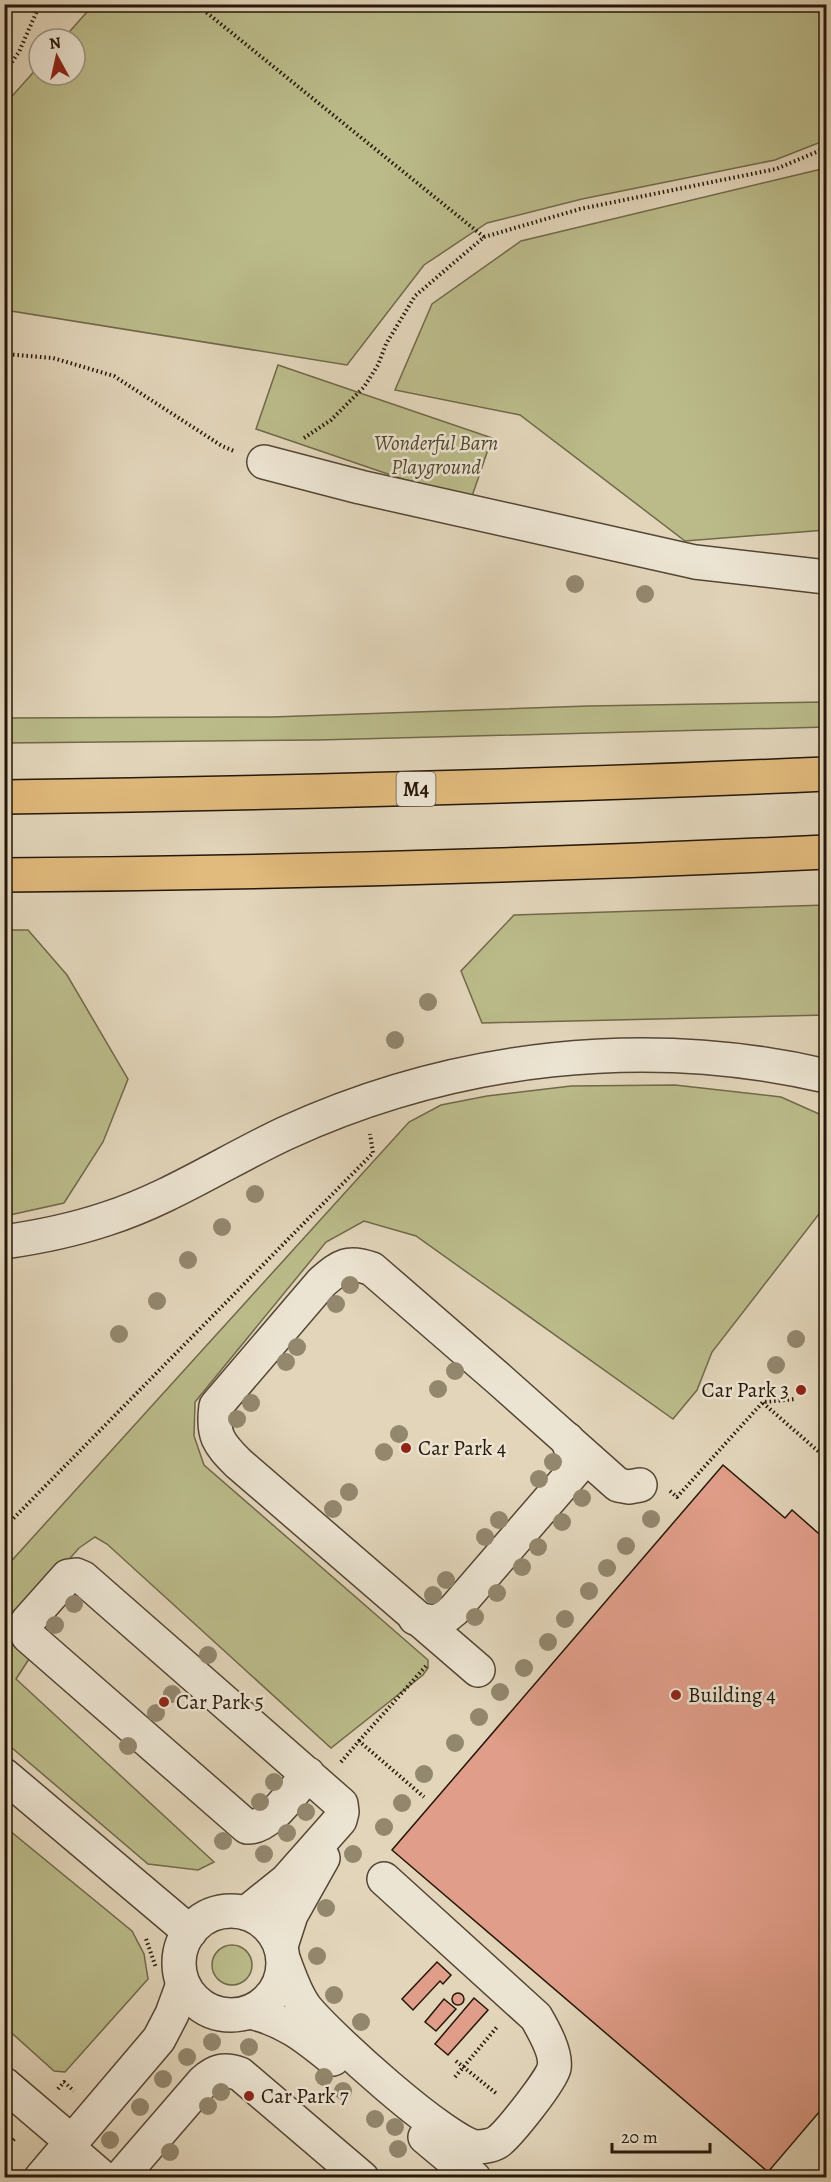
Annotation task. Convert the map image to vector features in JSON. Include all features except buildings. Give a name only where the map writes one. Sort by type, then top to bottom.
[{"type":"highway","name":"M4","points":[[4,797],[314,792],[624,783],[826,774]]},
{"type":"highway","points":[[4,875],[345,869],[653,860],[826,852]]},
{"type":"street","points":[[264,462],[360,488],[695,562],[826,577]]},
{"type":"street","points":[[4,1242],[27,1239],[107,1219],[139,1206],[287,1133],[364,1101],[447,1077],[509,1065],[572,1057],[626,1055],[733,1060],[785,1066],[826,1076]]},
{"type":"street","points":[[478,1670],[238,1463],[221,1446],[214,1431],[216,1406],[321,1282],[338,1268],[349,1264],[372,1269],[618,1485],[654,1487]]},
{"type":"street","points":[[415,1618],[430,1623],[444,1619],[454,1610],[575,1470],[576,1462],[567,1439]]},
{"type":"street","points":[[178,1999],[192,1998],[204,2008],[218,2014],[234,2016],[264,2005],[275,1993],[282,1978],[282,1953],[291,1915],[319,1868],[340,1820],[341,1804],[315,1780],[83,1578],[76,1575],[68,1576],[27,1622],[27,1636],[247,1827],[255,1827],[269,1819],[315,1780]]},
{"type":"street","points":[[4,1775],[190,1932]]},
{"type":"street","points":[[246,1913],[287,1880],[340,1820]]},
{"type":"street","points":[[41,2178],[159,2039],[178,1999],[181,1949],[190,1932],[200,1921],[214,1914],[230,1911],[246,1913],[261,1920],[273,1931],[294,1987],[305,2006],[350,2053],[390,2088],[454,2138],[476,2147],[488,2146],[499,2141],[536,2098],[554,2068],[549,2040],[536,2017],[384,1879]]},
{"type":"street","points":[[250,2012],[279,2020],[305,2036],[474,2178]]},
{"type":"street","points":[[120,2178],[203,2082],[214,2073],[227,2070],[240,2074],[362,2178]]},
{"type":"street","points":[[9,2096],[70,2144],[103,2178]]},
{"type":"path","points":[[4,73],[19,51],[40,4]]},
{"type":"path","points":[[196,4],[484,237]]},
{"type":"path","points":[[4,354],[53,358],[114,376],[222,446],[264,462],[331,420],[364,387],[378,365],[386,344],[415,296],[484,237],[580,209],[776,169],[826,148]]},
{"type":"path","points":[[4,1528],[373,1153],[364,1101]]},
{"type":"path","points":[[654,1487],[677,1497],[763,1402],[796,1399]]},
{"type":"path","points":[[763,1402],[826,1458]]},
{"type":"path","points":[[315,1780],[359,1741],[433,1658]]},
{"type":"path","points":[[359,1741],[424,1797]]},
{"type":"path","points":[[143,1933],[178,1999]]},
{"type":"path","points":[[455,2077],[519,2002]]},
{"type":"path","points":[[456,2061],[522,2114]]},
{"type":"green space","points":[[94,4],[826,5],[826,140],[775,160],[582,199],[487,223],[424,265],[347,365],[5,310],[5,104],[27,79],[27,87],[87,87],[87,27],[74,27]]},
{"type":"green space","points":[[826,168],[826,530],[685,541],[520,415],[395,390],[432,304],[521,241]]},
{"type":"green space","name":"Wonderful Barn Playground","points":[[278,365],[492,438],[470,502],[256,429]]},
{"type":"green space","points":[[826,702],[826,727],[318,740],[5,743],[5,718],[272,717],[588,706]]},
{"type":"green space","points":[[826,905],[826,1015],[482,1023],[461,971],[514,915]]},
{"type":"green space","points":[[4,930],[28,930],[67,975],[128,1079],[103,1142],[64,1203],[5,1216]]},
{"type":"green space","points":[[675,1085],[781,1097],[826,1117],[826,1205],[712,1352],[697,1390],[673,1419],[416,1236],[364,1221],[326,1242],[195,1402],[194,1436],[204,1465],[428,1660],[428,1668],[423,1675],[331,1748],[107,1544],[95,1537],[79,1548],[5,1632],[5,1568],[409,1122],[441,1105],[487,1096],[571,1086]]},
{"type":"green space","points":[[4,1635],[29,1659],[16,1679],[214,1862],[198,1870],[148,1864],[5,1742]]},
{"type":"green space","points":[[4,1826],[132,1931],[144,1954],[148,1979],[65,2072],[54,2071],[5,2027]]},
{"type":"green space","points":[[232,1945],[246,1951],[252,1965],[246,1979],[232,1985],[218,1979],[212,1965],[218,1951]]},
{"type":"place","name":"Car Park 3","points":[[801,1390]]},
{"type":"place","name":"Car Park 4","points":[[406,1448]]},
{"type":"place","name":"Building 4","points":[[676,1695]]},
{"type":"place","name":"Car Park 5","points":[[164,1702]]},
{"type":"place","name":"Car Park 7","points":[[249,2096]]}]
